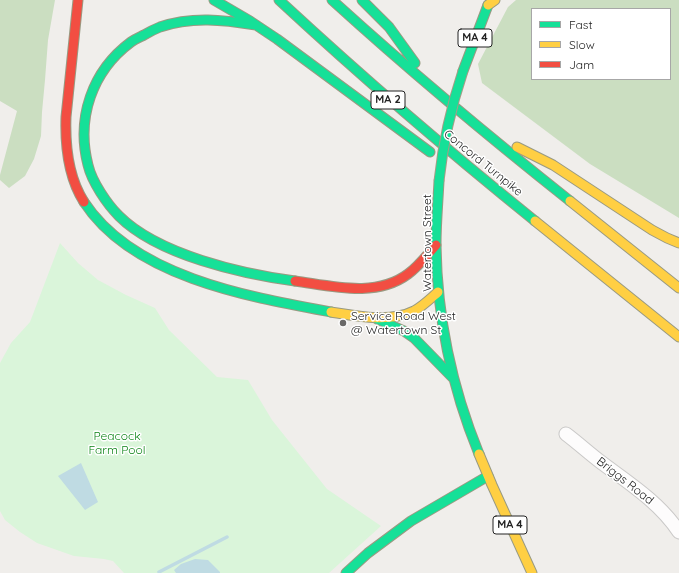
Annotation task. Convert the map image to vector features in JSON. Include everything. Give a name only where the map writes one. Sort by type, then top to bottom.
[{"type":"main road","points":[[78,0],[66,117],[66,146],[69,166],[75,185],[87,206],[100,223],[120,240],[143,256],[210,284],[279,302],[331,311],[390,317],[407,314],[421,306],[438,292]]},
{"type":"main road","points":[[214,0],[277,39],[438,158],[502,194]]},
{"type":"main road","name":"Concord Turnpike","points":[[279,0],[390,101],[679,337]]},
{"type":"main road","points":[[332,0],[436,93],[480,128],[553,165],[652,230],[679,243]]},
{"type":"main road","points":[[362,0],[389,27],[436,93]]},
{"type":"main road","name":"Watertown Street","points":[[491,2],[463,71],[444,144],[436,211],[438,292],[454,379],[470,432],[488,476],[532,573]]},
{"type":"main road","points":[[256,25],[204,19],[169,24],[138,37],[111,60],[99,77],[90,95],[83,131],[85,151],[90,171],[98,189],[110,206],[126,222],[140,232],[163,246],[187,256],[259,276],[321,285],[369,288],[390,284],[407,275],[436,245]]},
{"type":"main road","name":"Concord Turnpike","points":[[480,128],[679,288]]},
{"type":"main road","points":[[372,316],[409,334],[454,379]]},
{"type":"main road","points":[[346,573],[368,553],[411,521],[488,476]]},
{"type":"street","name":"Briggs Road","points":[[566,434],[652,501],[679,532]]},
{"type":"green space","points":[[0,0],[55,0],[48,40],[41,136],[34,159],[25,176],[9,188],[0,180],[0,175],[17,111],[0,101]]},
{"type":"green space","points":[[516,0],[679,0],[679,218],[590,164],[482,83],[478,64],[508,7]]},
{"type":"green space","name":"Peacock Farm Pool","points":[[60,243],[78,263],[98,280],[155,308],[169,330],[217,377],[248,380],[272,420],[327,489],[381,526],[329,573],[124,573],[113,561],[74,556],[37,543],[5,520],[0,511],[0,363],[11,343],[30,322]]},
{"type":"water","points":[[81,463],[98,502],[85,510],[58,476]]},
{"type":"water","points":[[195,559],[208,560],[220,573],[176,573],[174,570],[181,564]]},
{"type":"waterway","points":[[159,572],[227,537]]},
{"type":"traffic: fast","points":[[214,0],[277,39],[430,152]]},
{"type":"traffic: fast","points":[[279,0],[405,113],[535,221]]},
{"type":"traffic: fast","points":[[332,0],[449,102],[570,201]]},
{"type":"traffic: fast","points":[[362,0],[389,27],[415,63]]},
{"type":"traffic: fast","points":[[463,71],[488,5]]},
{"type":"traffic: fast","points":[[256,25],[208,20],[184,21],[160,27],[131,42],[117,54],[97,81],[90,97],[86,113],[84,130],[85,147],[90,172],[100,192],[119,216],[136,230],[156,242],[178,252],[226,268],[295,281]]},
{"type":"traffic: fast","points":[[439,181],[448,125],[463,71]]},
{"type":"traffic: fast","points":[[439,181],[436,245],[439,298],[454,378],[469,429],[479,454]]},
{"type":"traffic: fast","points":[[84,202],[105,228],[132,249],[162,266],[195,280],[230,290],[265,299],[331,312]]},
{"type":"traffic: fast","points":[[377,319],[404,331],[414,338],[454,379]]},
{"type":"traffic: fast","points":[[346,573],[368,553],[411,521],[488,476]]},
{"type":"traffic: slow","points":[[488,5],[495,0]]},
{"type":"traffic: slow","points":[[517,147],[553,165],[652,230],[679,243]]},
{"type":"traffic: slow","points":[[570,201],[679,288]]},
{"type":"traffic: slow","points":[[535,221],[679,337]]},
{"type":"traffic: slow","points":[[331,312],[373,318],[405,315],[423,305],[438,292]]},
{"type":"traffic: slow","points":[[479,454],[532,573]]},
{"type":"traffic: jam","points":[[78,0],[66,117],[66,139],[71,172],[74,182],[84,202]]},
{"type":"traffic: jam","points":[[295,281],[353,288],[382,286],[395,281],[412,271],[436,245]]},
{"type":"place","name":"Service Road West @ Watertown St","points":[[343,323]]}]
